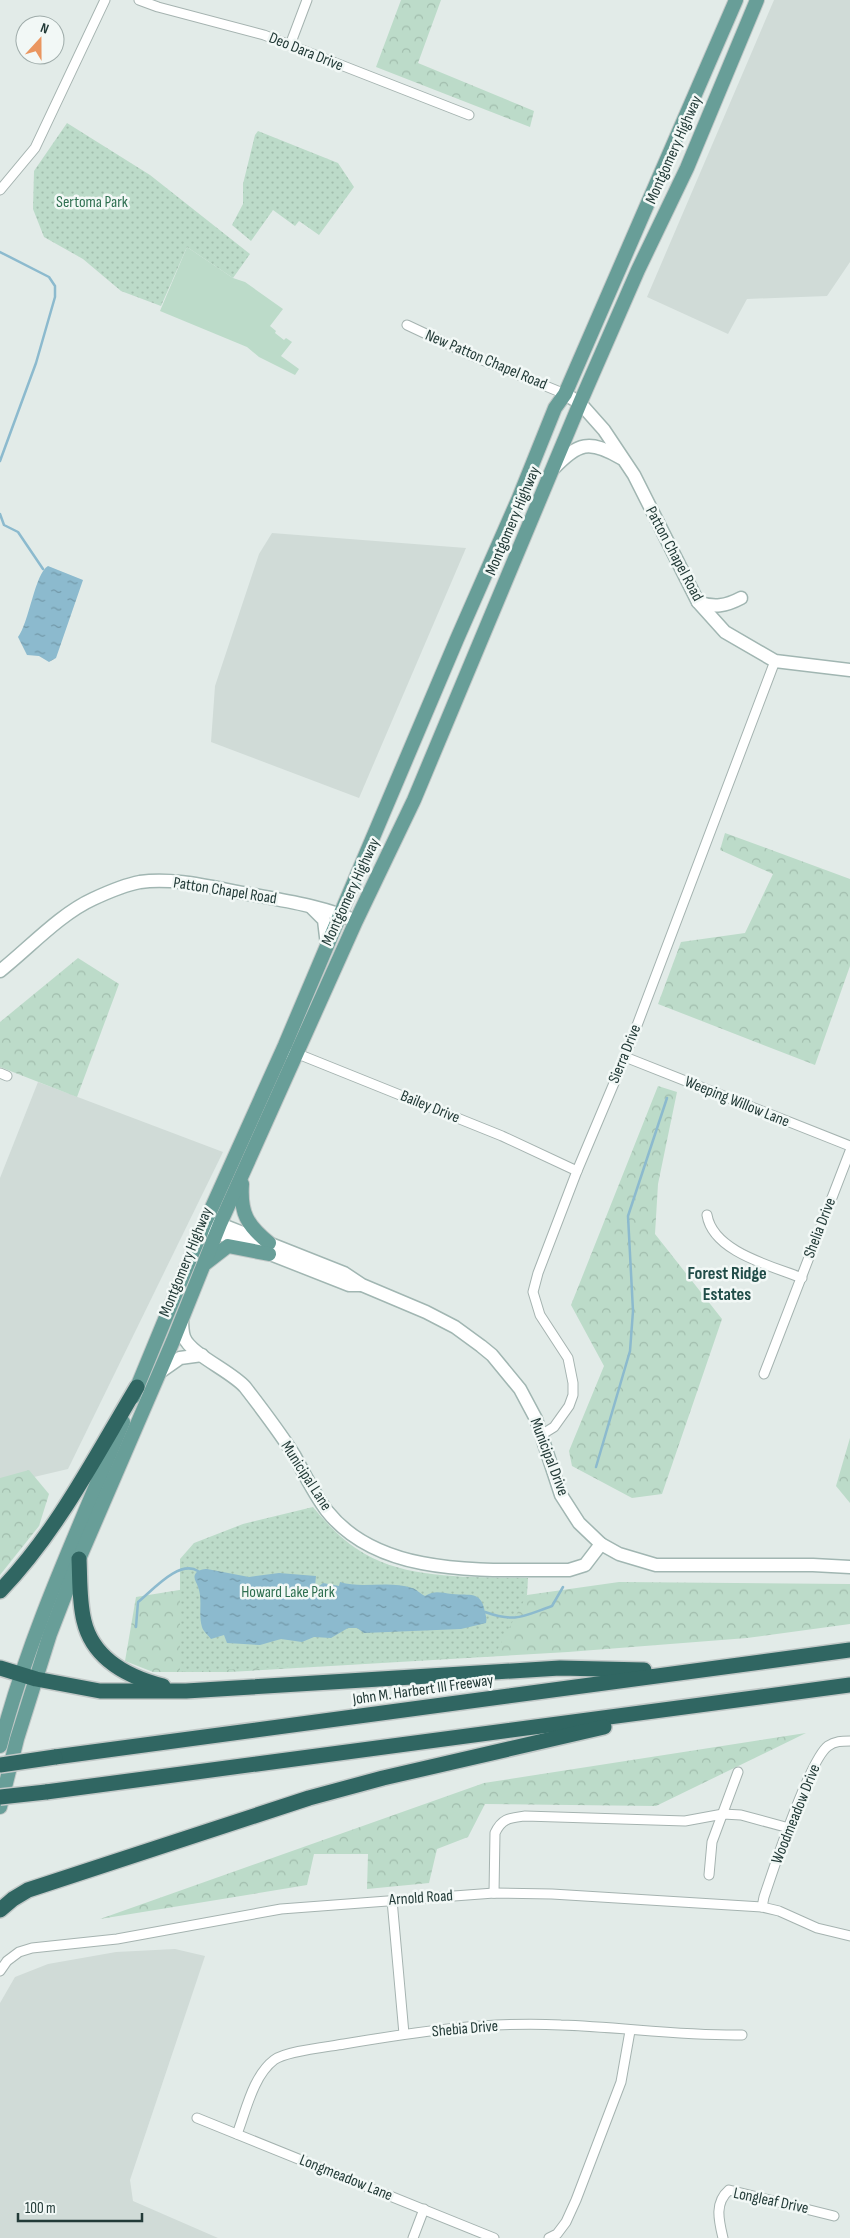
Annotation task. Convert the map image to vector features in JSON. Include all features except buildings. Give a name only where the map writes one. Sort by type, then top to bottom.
[{"type":"highway","points":[[0,1591],[38,1546],[64,1509],[137,1387]]},
{"type":"highway","points":[[79,1559],[84,1622],[94,1644],[112,1665],[140,1680],[186,1692]]},
{"type":"highway","name":"John M. Harbert III Freeway","points":[[0,1765],[850,1650]]},
{"type":"highway","points":[[0,1668],[29,1677],[100,1691],[186,1692],[560,1668],[686,1672]]},
{"type":"highway","points":[[0,1797],[690,1707],[850,1684]]},
{"type":"highway","points":[[0,1910],[13,1899],[36,1887],[308,1798],[383,1778],[690,1707]]},
{"type":"main road","name":"Montgomery Highway","points":[[0,1807],[17,1739],[29,1677],[74,1537],[204,1225],[281,1054],[518,500],[555,408],[565,394],[736,0]]},
{"type":"main road","name":"Montgomery Highway","points":[[0,1746],[29,1677],[50,1634],[79,1559],[160,1372],[202,1267],[356,921],[418,791],[580,403],[638,270],[688,168],[757,0]]},
{"type":"main road","points":[[242,1176],[242,1212],[269,1248]]},
{"type":"main road","points":[[202,1267],[213,1256],[228,1246],[269,1248]]},
{"type":"street","points":[[0,188],[35,148],[105,0]]},
{"type":"street","name":"Deo Dara Drive","points":[[139,0],[158,7],[264,35],[469,116]]},
{"type":"street","points":[[290,45],[307,0]]},
{"type":"street","name":"New Patton Chapel Road","points":[[407,325],[475,357],[565,394]]},
{"type":"street","name":"Patton Chapel Road","points":[[565,394],[580,403],[604,430],[634,475],[698,602],[725,632],[775,661],[850,670]]},
{"type":"street","points":[[554,468],[571,451],[581,446],[593,446],[609,451],[622,459]]},
{"type":"street","points":[[698,602],[710,606],[720,606],[741,598]]},
{"type":"street","name":"Sierra Drive","points":[[542,1435],[554,1427],[569,1406],[573,1395],[573,1383],[568,1358],[540,1315],[533,1292],[538,1273],[577,1170],[625,1057],[775,661]]},
{"type":"street","name":"Patton Chapel Road","points":[[0,971],[79,906],[105,893],[140,882],[179,882],[309,906],[340,914],[356,921]]},
{"type":"street","points":[[309,906],[324,920],[327,945]]},
{"type":"street","name":"Bailey Drive","points":[[281,1054],[298,1054],[502,1136],[577,1170]]},
{"type":"street","name":"Weeping Willow Lane","points":[[625,1057],[850,1146]]},
{"type":"street","name":"Shelia Drive","points":[[764,1374],[850,1151]]},
{"type":"street","name":"Shelia Drive","points":[[707,1215],[713,1230],[727,1246],[802,1278]]},
{"type":"street","name":"Municipal Drive","points":[[204,1225],[344,1273],[362,1285],[455,1326],[481,1346],[492,1355],[520,1389],[536,1419],[561,1495],[579,1523],[601,1544],[620,1554],[656,1565],[813,1565],[850,1567]]},
{"type":"street","name":"Municipal Lane","points":[[182,1318],[184,1338],[202,1355],[239,1380],[265,1412],[327,1510],[362,1542],[396,1558],[451,1568],[569,1570],[585,1565],[601,1544]]},
{"type":"street","points":[[160,1372],[180,1358],[202,1355]]},
{"type":"street","name":"Woodmeadow Drive","points":[[762,1907],[789,1828],[818,1758],[828,1746],[839,1741],[850,1741]]},
{"type":"street","points":[[709,1876],[712,1842],[738,1772]]},
{"type":"street","points":[[494,1893],[494,1832],[499,1824],[507,1818],[525,1816],[685,1821],[723,1814],[741,1814],[789,1828]]},
{"type":"street","name":"Arnold Road","points":[[0,1971],[7,1961],[19,1952],[32,1948],[117,1939],[281,1909],[494,1893],[552,1894],[762,1907],[780,1911],[817,1928],[850,1936]]},
{"type":"street","points":[[392,1900],[404,2034]]},
{"type":"street","name":"Shebia Drive","points":[[237,2134],[260,2076],[274,2060],[298,2052],[404,2034],[510,2025],[561,2025],[630,2031],[742,2035]]},
{"type":"street","points":[[549,2238],[557,2234],[566,2222],[576,2200],[622,2082],[630,2031]]},
{"type":"street","name":"Longmeadow Lane","points":[[197,2118],[494,2238]]},
{"type":"street","name":"Longleaf Drive","points":[[723,2238],[718,2209],[720,2200],[729,2190],[834,2216]]},
{"type":"street","points":[[413,2238],[424,2209]]},
{"type":"shaded area","points":[[774,0],[850,0],[850,262],[827,296],[747,299],[728,334],[647,297]]},
{"type":"shaded area","points":[[272,533],[466,548],[359,798],[211,742],[215,686],[259,554]]},
{"type":"shaded area","points":[[38,1082],[223,1152],[68,1469],[0,1485],[0,1178]]},
{"type":"shaded area","points":[[175,1949],[205,1956],[130,2180],[133,2201],[218,2238],[0,2238],[0,2003],[15,1977],[48,1964],[116,1952]]},
{"type":"green space","points":[[401,0],[441,0],[418,63],[534,111],[530,127],[376,67]]},
{"type":"green space","name":"Sertoma Park","points":[[67,123],[150,175],[250,254],[233,278],[187,247],[161,306],[121,291],[83,259],[44,237],[33,209],[34,171]]},
{"type":"green space","points":[[258,131],[338,163],[354,187],[319,235],[299,221],[295,226],[273,210],[251,241],[232,225],[243,204],[243,184],[255,135]]},
{"type":"green space","points":[[187,247],[233,278],[245,282],[283,309],[270,326],[284,340],[286,338],[292,342],[281,356],[299,369],[295,375],[259,357],[247,347],[160,311]]},
{"type":"green space","points":[[725,833],[850,879],[850,966],[815,1065],[658,1004],[681,942],[745,933],[773,874],[720,850]]},
{"type":"green space","points":[[78,958],[119,984],[77,1097],[0,1067],[0,1022]]},
{"type":"green space","points":[[658,1086],[677,1092],[658,1184],[655,1234],[722,1319],[662,1494],[632,1498],[572,1466],[569,1451],[604,1366],[571,1305]]},
{"type":"green space","points":[[850,1438],[850,1503],[836,1486]]},
{"type":"green space","points":[[29,1470],[49,1494],[39,1526],[0,1575],[0,1478]]},
{"type":"green space","name":"Howard Lake Park","points":[[313,1507],[350,1544],[365,1554],[402,1569],[466,1577],[528,1578],[527,1595],[494,1656],[180,1672],[180,1559],[194,1543],[243,1524]]},
{"type":"green space","points":[[619,1582],[850,1584],[850,1624],[747,1638],[568,1652],[229,1672],[153,1672],[125,1661],[136,1597],[198,1587],[486,1623],[527,1595]]},
{"type":"green space","points":[[806,1733],[656,1806],[485,1804],[468,1837],[437,1849],[429,1883],[367,1889],[368,1854],[314,1854],[307,1885],[100,1919],[484,1783]]},
{"type":"water","points":[[48,566],[83,580],[56,658],[49,662],[39,656],[27,655],[18,637],[26,621],[39,578],[43,570]]},
{"type":"water","points":[[207,1569],[249,1577],[279,1573],[316,1576],[315,1586],[318,1587],[323,1583],[339,1586],[340,1582],[357,1585],[403,1586],[414,1589],[425,1596],[438,1592],[474,1595],[481,1600],[486,1623],[461,1629],[364,1633],[357,1628],[348,1628],[331,1638],[314,1637],[302,1642],[281,1639],[260,1645],[227,1643],[224,1635],[211,1639],[202,1627],[199,1592],[194,1577],[198,1571]]},
{"type":"waterway","points":[[0,252],[49,277],[55,286],[55,297],[36,363],[0,461]]},
{"type":"waterway","points":[[0,514],[4,525],[18,532],[43,569]]},
{"type":"waterway","points":[[596,1467],[630,1351],[633,1311],[628,1216],[667,1098]]},
{"type":"waterway","points":[[136,1627],[138,1602],[174,1573],[191,1568],[198,1571]]},
{"type":"waterway","points":[[485,1612],[512,1618],[526,1615],[552,1606],[563,1587]]},
{"type":"district","name":"Forest Ridge Estates","points":[[727,1283]]}]
